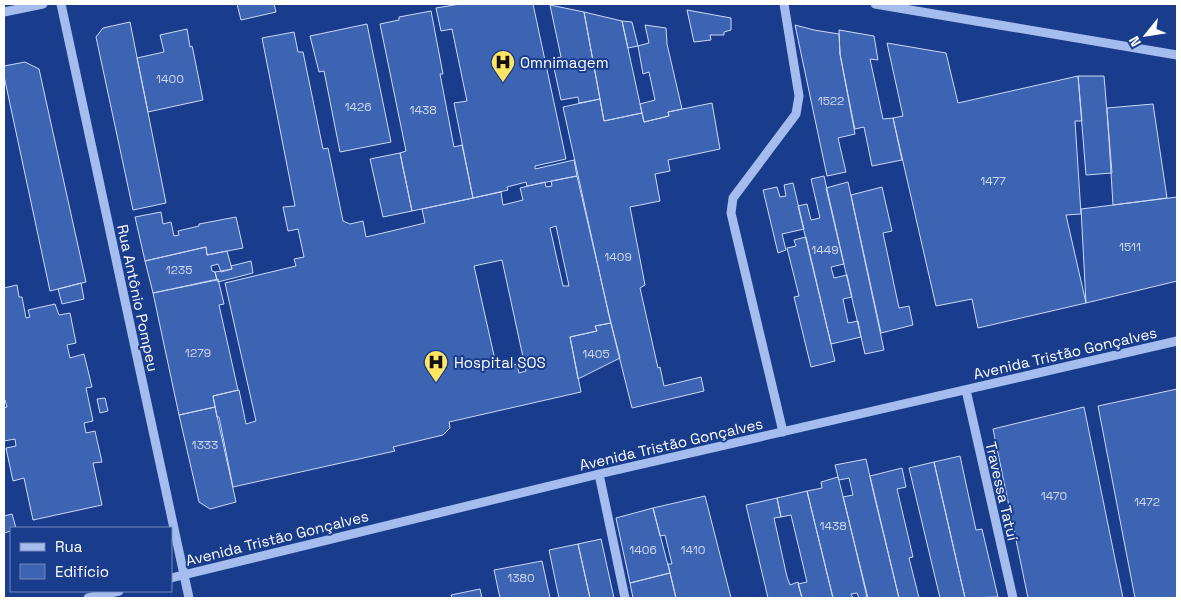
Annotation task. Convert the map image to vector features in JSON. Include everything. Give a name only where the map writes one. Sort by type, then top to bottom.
[{"type":"street","points":[[4,12],[43,4]]},
{"type":"street","name":"Rua Antônio Pompeu","points":[[61,4],[189,598]]},
{"type":"street","points":[[783,432],[731,213],[734,198],[796,114],[799,96],[784,4]]},
{"type":"street","points":[[875,4],[1177,55]]},
{"type":"street","name":"Avenida Tristão Gonçalves","points":[[172,578],[599,474],[1177,341]]},
{"type":"street","name":"Travessa Tatuí","points":[[966,390],[1013,598]]},
{"type":"street","points":[[599,474],[625,598]]},
{"type":"street","points":[[88,598],[115,592]]},
{"type":"building","points":[[237,4],[274,4],[276,12],[241,20]]},
{"type":"building","points":[[460,4],[533,4],[566,159],[535,166],[535,169],[574,160],[577,176],[527,186],[526,182],[507,187],[508,190],[473,198],[454,103],[467,101],[452,29],[441,31],[436,8]]},
{"type":"building","points":[[550,5],[584,12],[600,99],[579,103],[578,97],[561,100],[552,59],[561,57]]},
{"type":"building","points":[[687,10],[731,18],[731,30],[724,32],[724,35],[710,35],[711,40],[694,42]]},
{"type":"building","points":[[431,11],[443,74],[440,74],[454,147],[462,145],[473,198],[412,211],[400,153],[406,151],[380,24],[399,20],[399,17]]},
{"type":"building","points":[[584,12],[622,21],[642,113],[604,121]]},
{"type":"building","points":[[622,21],[632,22],[638,46],[628,48]]},
{"type":"building","points":[[130,22],[166,203],[133,210],[96,37],[103,28]]},
{"type":"building","points":[[367,24],[391,142],[340,152],[324,71],[319,72],[310,36]]},
{"type":"building","points":[[645,25],[666,28],[667,44],[682,109],[668,112],[669,116],[644,122],[640,104],[655,100],[649,72],[643,74],[638,46],[649,43]]},
{"type":"building","points":[[795,25],[839,34],[840,54],[855,134],[838,138],[846,172],[827,176]]},
{"type":"building","points":[[187,29],[203,100],[148,112],[137,58],[164,52],[160,35]]},
{"type":"building","points":[[839,30],[874,36],[878,60],[870,59],[883,119],[893,118],[902,160],[872,166],[864,127],[855,129],[854,125],[840,54]]},
{"type":"building","points":[[294,32],[298,52],[303,52],[323,149],[328,148],[343,221],[350,224],[363,221],[366,237],[425,223],[422,209],[501,192],[503,205],[523,200],[520,188],[545,182],[546,187],[552,186],[551,181],[577,176],[611,323],[595,326],[597,331],[570,337],[581,392],[449,422],[450,428],[443,435],[393,447],[395,451],[233,487],[213,396],[239,390],[246,424],[256,421],[225,283],[296,266],[294,259],[304,257],[298,229],[288,231],[283,207],[295,206],[262,38]],"holes":[[[556,226],[569,286],[563,286],[550,228]],[[502,260],[526,371],[519,373],[517,364],[497,369],[474,266]]]},
{"type":"building","points":[[887,43],[946,53],[958,103],[1078,76],[1082,121],[1075,121],[1081,214],[1066,215],[1086,303],[978,328],[972,299],[936,306],[893,118],[903,116]]},
{"type":"building","points":[[25,62],[39,69],[86,282],[50,291],[4,76],[4,66]]},
{"type":"building","points":[[1078,76],[1104,76],[1112,173],[1086,175]]},
{"type":"building","points":[[600,99],[604,121],[642,113],[644,122],[669,116],[668,112],[712,103],[720,149],[668,160],[670,171],[655,174],[660,201],[630,207],[645,285],[640,288],[658,368],[660,367],[664,386],[701,377],[704,391],[632,408],[609,316],[563,107]]},
{"type":"building","points":[[1153,104],[1167,198],[1113,205],[1107,108]]},
{"type":"building","points":[[400,153],[412,211],[383,217],[370,159]]},
{"type":"building","points":[[824,176],[844,264],[831,267],[834,278],[847,275],[852,297],[843,299],[848,323],[858,321],[861,337],[831,344],[798,206],[807,204],[811,220],[820,218],[811,179]]},
{"type":"building","points":[[848,182],[884,350],[865,354],[826,188]]},
{"type":"building","points":[[793,183],[804,229],[782,234],[786,250],[778,253],[763,190],[777,187],[780,197],[786,196],[784,185]]},
{"type":"building","points":[[882,187],[892,231],[883,233],[899,308],[909,306],[913,325],[881,333],[851,195]]},
{"type":"building","points":[[1177,197],[1177,281],[1086,303],[1081,209]]},
{"type":"building","points":[[161,212],[163,224],[171,222],[174,236],[179,235],[178,231],[199,226],[199,224],[236,217],[243,248],[207,255],[206,247],[145,261],[135,217]]},
{"type":"building","points":[[806,237],[835,361],[811,367],[794,297],[799,296],[787,248],[796,246],[794,240]]},
{"type":"building","points":[[206,247],[207,255],[227,251],[232,269],[221,272],[218,264],[211,266],[217,280],[153,293],[145,261]]},
{"type":"building","points":[[251,261],[253,273],[218,282],[215,272],[232,269],[231,266]]},
{"type":"building","points":[[218,279],[224,304],[219,305],[238,390],[213,396],[215,407],[179,415],[153,293]]},
{"type":"building","points":[[81,283],[84,299],[62,304],[58,289]]},
{"type":"building","points":[[17,285],[19,297],[22,297],[26,318],[30,317],[28,310],[55,304],[59,315],[70,313],[76,343],[67,345],[70,358],[84,354],[92,387],[86,388],[93,421],[84,423],[86,433],[95,431],[102,462],[93,463],[102,505],[33,520],[24,478],[13,481],[6,448],[16,446],[15,439],[4,441],[4,408],[7,407],[4,400],[4,288]]},
{"type":"building","points":[[611,323],[620,358],[578,379],[570,337],[597,331],[595,326]]},
{"type":"building","points":[[1177,389],[1177,598],[1135,598],[1098,406]]},
{"type":"building","points":[[105,398],[108,411],[100,413],[97,399]]},
{"type":"building","points":[[215,407],[236,502],[210,509],[199,502],[179,415]]},
{"type":"building","points":[[1084,407],[1123,598],[1028,598],[993,429]]},
{"type":"building","points":[[960,456],[976,530],[982,529],[998,597],[965,598],[934,462]]},
{"type":"building","points":[[866,459],[899,598],[868,598],[843,497],[853,495],[849,478],[839,480],[835,465]]},
{"type":"building","points":[[934,462],[965,598],[940,598],[909,468]]},
{"type":"building","points":[[902,468],[906,487],[897,489],[913,557],[909,558],[919,598],[899,598],[870,476]]},
{"type":"building","points":[[838,477],[867,597],[859,598],[857,593],[851,594],[853,598],[833,598],[807,491],[822,488],[821,482]]},
{"type":"building","points":[[807,491],[833,598],[802,598],[798,584],[807,582],[791,515],[781,517],[777,498]]},
{"type":"building","points":[[705,496],[731,598],[676,598],[668,564],[672,564],[665,535],[660,536],[653,508]]},
{"type":"building","points":[[777,498],[781,517],[774,518],[787,577],[790,585],[798,582],[802,598],[768,598],[746,505]]},
{"type":"building","points":[[653,508],[670,573],[630,583],[616,518]]},
{"type":"building","points":[[12,514],[16,527],[10,527],[10,531],[4,533],[4,516]]},
{"type":"building","points":[[601,539],[614,598],[590,598],[578,544]]},
{"type":"building","points":[[578,544],[590,598],[559,598],[549,550]]},
{"type":"building","points":[[542,561],[550,598],[500,598],[494,570]]},
{"type":"building","points":[[670,573],[676,598],[633,598],[630,583]]},
{"type":"building","points":[[480,589],[482,598],[452,598],[451,595]]},
{"type":"place","name":"Omnimagem","points":[[503,83]]},
{"type":"place","name":"Hospital SOS","points":[[436,383]]}]
